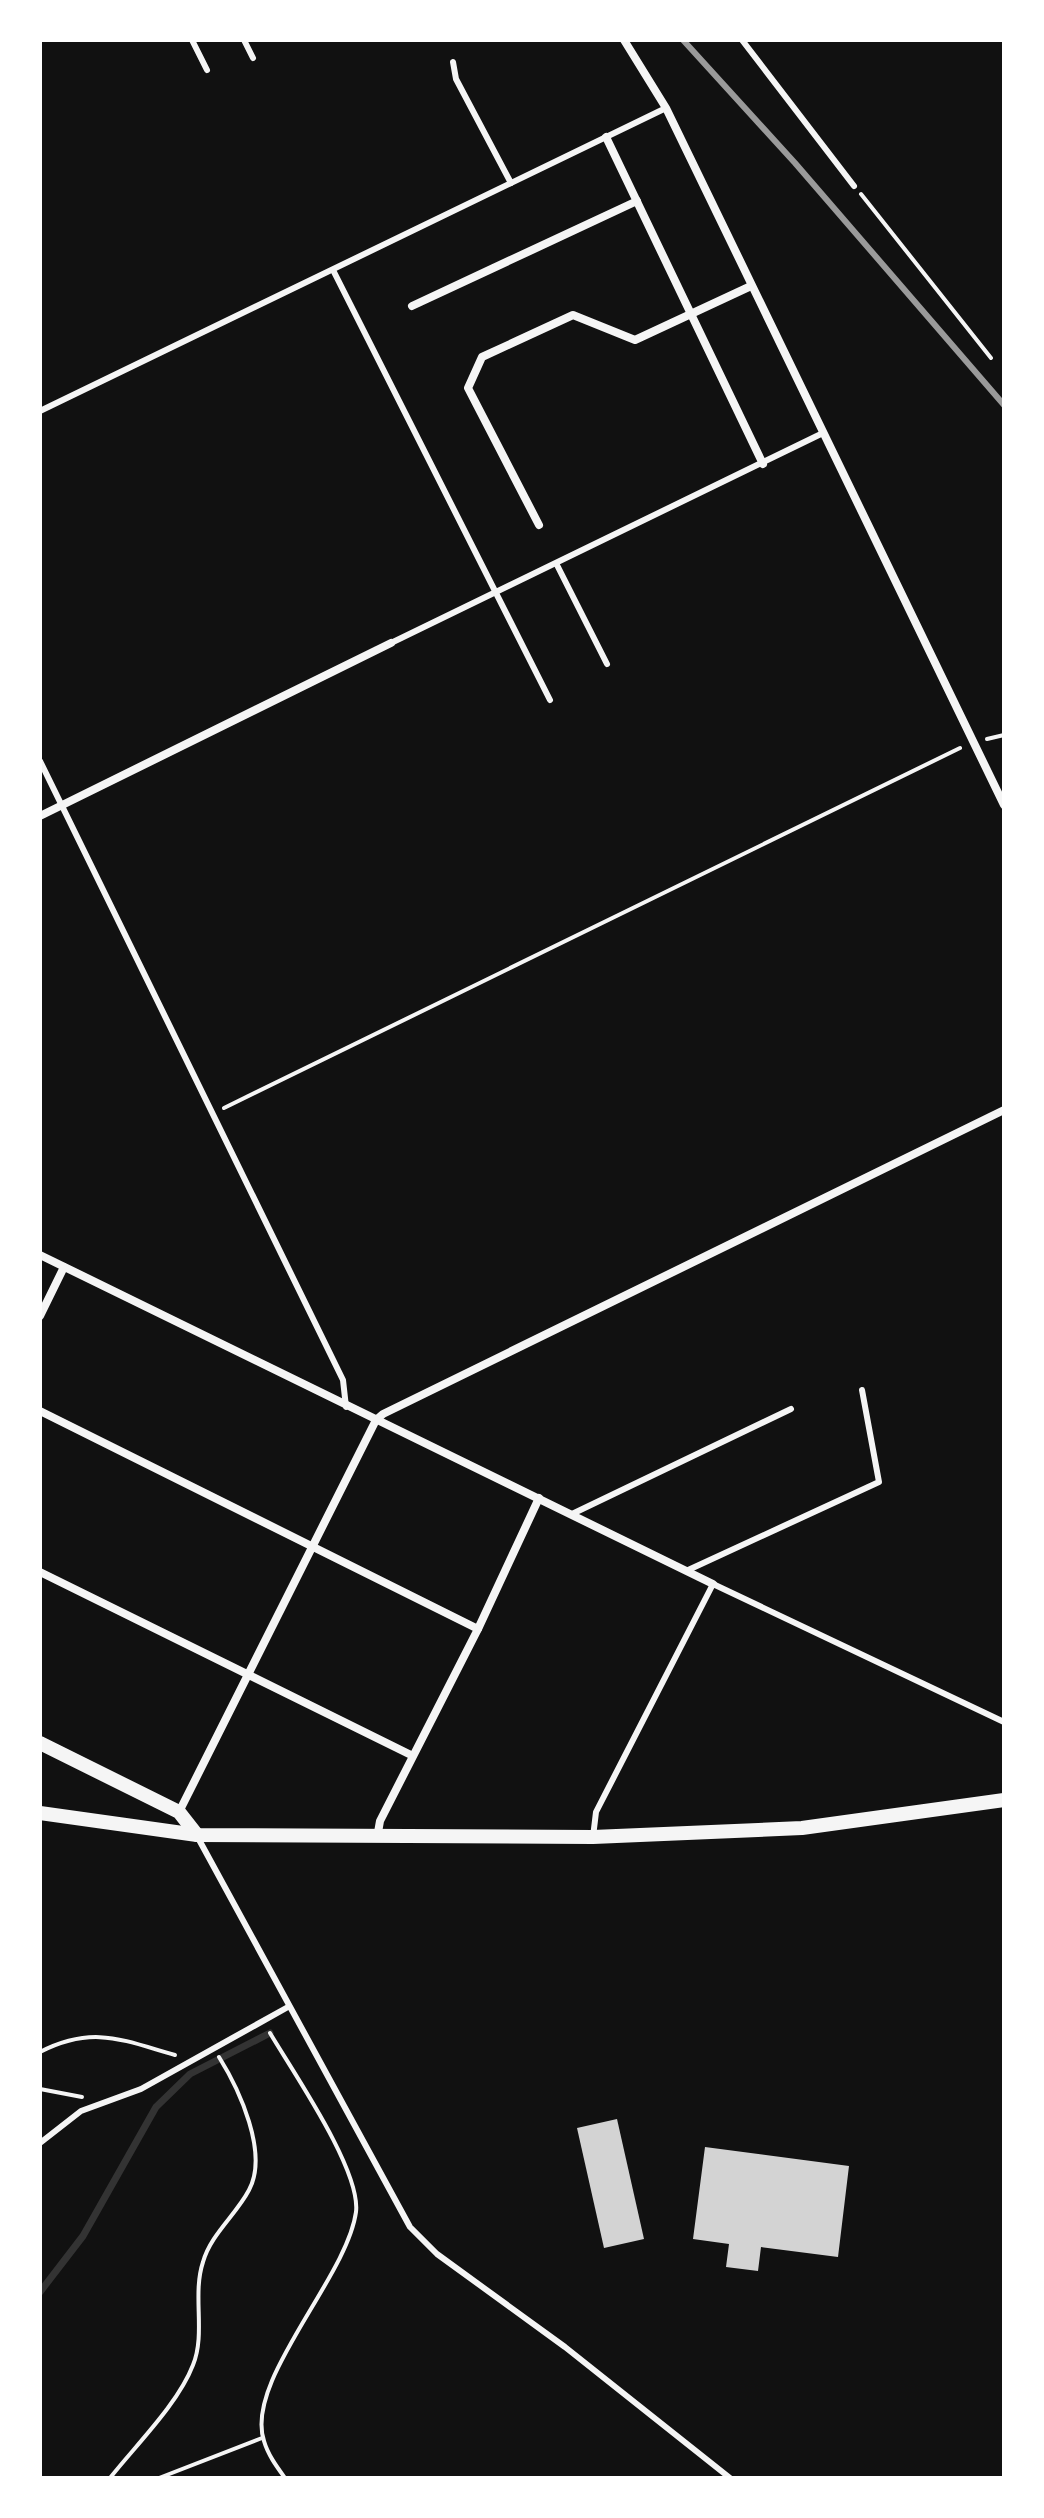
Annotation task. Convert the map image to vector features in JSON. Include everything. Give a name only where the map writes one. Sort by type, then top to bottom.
[{"type":"street","points":[[624,40],[666,108],[1004,805]]},
{"type":"street","points":[[606,137],[763,464]]},
{"type":"street","points":[[412,306],[637,201]]},
{"type":"street","points":[[539,525],[468,388],[482,357],[573,315],[635,340],[751,286]]},
{"type":"street","points":[[40,816],[391,643]]},
{"type":"street","points":[[179,1812],[376,1420],[1004,1110]]},
{"type":"street","points":[[40,1255],[713,1584]]},
{"type":"street","points":[[40,1316],[64,1267]]},
{"type":"street","points":[[40,1411],[478,1629]]},
{"type":"street","points":[[377,1838],[380,1821],[411,1755],[478,1629],[539,1498]]},
{"type":"street","points":[[40,1572],[411,1755]]},
{"type":"street","points":[[40,1743],[179,1812],[197,1835]]},
{"type":"street","points":[[40,1813],[197,1835],[593,1837],[790,1829],[1004,1800]]},
{"type":"lane","points":[[192,40],[207,70]]},
{"type":"lane","points":[[244,40],[253,58]]},
{"type":"lane","points":[[742,40],[854,186]]},
{"type":"lane","points":[[453,62],[456,79],[511,183]]},
{"type":"lane","points":[[40,411],[666,108]]},
{"type":"lane","points":[[333,270],[550,700]]},
{"type":"lane","points":[[391,643],[557,565],[823,433]]},
{"type":"lane","points":[[557,565],[607,664]]},
{"type":"lane","points":[[40,761],[343,1380],[346,1407]]},
{"type":"lane","points":[[686,1571],[879,1482],[862,1390]]},
{"type":"lane","points":[[572,1514],[791,1409]]},
{"type":"lane","points":[[593,1837],[596,1812],[713,1584],[1004,1722]]},
{"type":"lane","points":[[197,1835],[410,2227],[437,2254],[565,2347],[730,2478]]},
{"type":"lane","points":[[40,2143],[81,2111],[141,2089],[288,2007]]},
{"type":"path","points":[[854,186],[991,358]]},
{"type":"path","points":[[213,1114],[974,741],[1004,735]]},
{"type":"path","points":[[270,2033],[353,2179],[356,2212],[345,2246],[275,2375],[263,2406],[262,2438],[285,2478]]},
{"type":"path","points":[[40,2052],[78,2035],[104,2035],[193,2060]]},
{"type":"path","points":[[110,2478],[150,2431],[194,2364],[198,2336],[196,2281],[206,2250],[251,2188],[255,2145],[236,2084],[214,2049]]},
{"type":"path","points":[[40,2089],[79,2096],[98,2105]]},
{"type":"path","points":[[159,2478],[262,2438]]},
{"type":"building","points":[[617,2119],[644,2239],[604,2248],[577,2128]]},
{"type":"building","points":[[705,2147],[849,2166],[838,2257],[761,2247],[758,2271],[726,2267],[729,2244],[693,2239]]},
{"type":"waterway","points":[[40,2292],[83,2236],[156,2107],[190,2074],[270,2033]]},
{"type":"railway","points":[[683,40],[795,163],[1004,405]]}]
